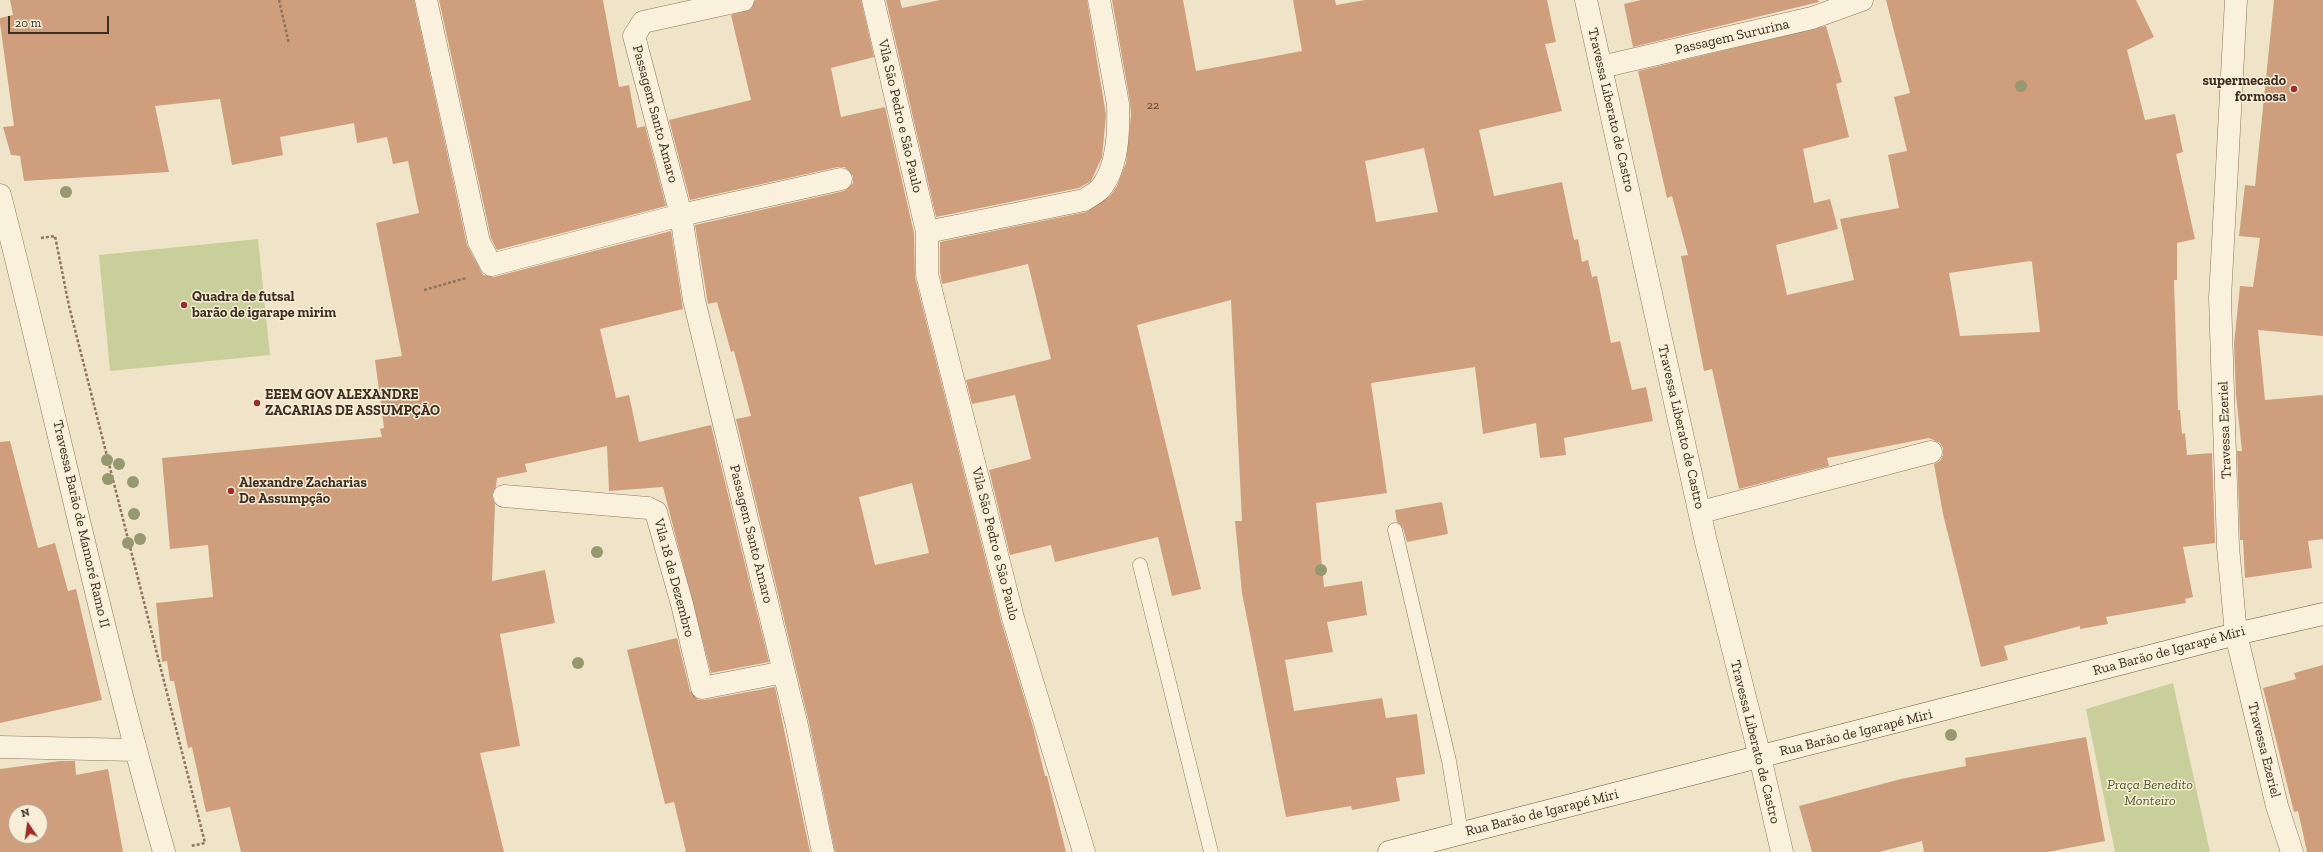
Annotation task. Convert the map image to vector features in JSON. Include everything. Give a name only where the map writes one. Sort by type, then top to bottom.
[{"type":"street","points":[[426,0],[479,242],[491,265],[681,215],[841,179]]},
{"type":"street","name":"Passagem Santo Amaro","points":[[743,0],[643,22],[634,36],[681,215],[694,300],[784,672],[823,852]]},
{"type":"street","name":"Vila São Pedro e São Paulo","points":[[873,0],[927,232],[926,274],[1013,618],[1084,852]]},
{"type":"street","points":[[927,232],[1084,200],[1099,190],[1110,174],[1118,121],[1118,104],[1099,0]]},
{"type":"street","name":"Travessa Liberato de Castro","points":[[1586,0],[1701,512],[1706,542],[1760,757],[1782,852]]},
{"type":"street","name":"Passagem Sururina","points":[[1601,67],[1812,18],[1862,0]]},
{"type":"street","name":"Travessa Ezeriel","points":[[2236,0],[2220,298],[2228,547],[2236,634],[2277,806],[2292,852]]},
{"type":"street","name":"Travessa Barão de Mamoré Ramo II","points":[[0,195],[135,750],[175,850]]},
{"type":"street","points":[[1701,512],[1931,452]]},
{"type":"street","name":"Vila 18 de Dezembro","points":[[504,496],[648,508],[656,512],[682,604],[702,688],[784,672]]},
{"type":"street","name":"Rua Barão de Igarapé Miri","points":[[1389,852],[2236,634],[2323,614]]},
{"type":"street","points":[[0,747],[135,750]]},
{"type":"lane","points":[[1394,530],[1449,761],[1460,833]]},
{"type":"lane","points":[[1140,565],[1211,852]]},
{"type":"path","points":[[278,0],[289,44]]},
{"type":"path","points":[[12,244],[56,236],[71,314],[206,843],[175,850]]},
{"type":"path","points":[[424,290],[477,276],[491,265]]},
{"type":"green space","name":"Quadra de futsal barão de igarape mirim","points":[[258,239],[270,355],[110,371],[99,255]]},
{"type":"green space","name":"Praça Benedito Monteiro","points":[[2173,683],[2210,852],[2115,852],[2086,709]]},
{"type":"building","points":[[10,0],[414,0],[467,245],[483,275],[494,277],[671,231],[683,309],[600,329],[616,398],[629,395],[639,442],[711,425],[769,662],[711,673],[663,487],[609,491],[607,446],[525,464],[527,472],[497,478],[496,487],[492,495],[495,505],[492,581],[545,570],[555,623],[500,634],[520,746],[480,753],[504,852],[241,852],[230,807],[206,812],[192,747],[188,748],[174,681],[170,681],[167,661],[162,662],[156,603],[213,597],[208,545],[170,549],[162,458],[382,437],[380,429],[384,428],[375,360],[402,356],[376,223],[419,213],[408,161],[393,164],[387,137],[357,143],[354,123],[280,137],[283,155],[232,165],[220,99],[155,106],[169,172],[24,181],[20,156],[11,155],[3,127],[14,126],[0,23],[0,18],[13,15]]},
{"type":"building","points":[[439,0],[603,0],[619,87],[629,85],[637,128],[645,126],[666,206],[497,250],[491,238]]},
{"type":"building","points":[[755,0],[861,0],[874,57],[831,68],[841,117],[885,107],[914,233],[915,277],[1001,621],[1033,727],[1045,776],[1047,776],[1066,852],[835,852],[809,723],[736,419],[751,416],[734,351],[731,352],[717,302],[708,304],[695,225],[844,191],[853,183],[853,176],[845,167],[838,167],[690,200],[669,120],[751,100],[731,15],[751,9]],"holes":[[[912,483],[929,553],[875,565],[859,497]]]},
{"type":"building","points":[[886,0],[900,0],[902,8],[940,0],[1087,0],[1106,115],[1102,157],[1091,181],[1079,188],[936,217]]},
{"type":"building","points":[[1112,0],[1183,0],[1196,71],[1302,51],[1293,0],[1335,0],[1336,5],[1365,0],[1547,0],[1556,42],[1545,44],[1562,111],[1479,130],[1494,196],[1562,182],[1574,240],[1578,239],[1582,262],[1588,260],[1592,277],[1597,276],[1611,343],[1620,341],[1632,390],[1646,387],[1653,421],[1564,438],[1566,455],[1540,458],[1536,423],[1483,434],[1475,367],[1371,383],[1387,493],[1316,503],[1324,587],[1362,581],[1367,615],[1327,622],[1333,652],[1285,660],[1294,711],[1382,698],[1386,718],[1417,714],[1425,774],[1396,778],[1400,801],[1352,810],[1351,806],[1286,817],[1242,593],[1235,521],[1242,521],[1231,300],[1137,325],[1201,589],[1172,596],[1158,537],[1055,562],[1051,545],[1010,555],[989,470],[1031,459],[1015,395],[972,404],[966,380],[1051,359],[1028,264],[942,284],[940,272],[940,242],[1086,212],[1110,196],[1117,186],[1126,163],[1131,115]],"holes":[[[1424,148],[1438,212],[1376,222],[1365,161]]]},
{"type":"building","points":[[1641,0],[1818,0],[1819,2],[1633,47],[1624,4]]},
{"type":"building","points":[[1886,0],[2136,0],[2154,37],[2127,50],[2145,120],[2175,114],[2183,152],[2176,154],[2195,239],[2177,243],[2177,280],[2174,280],[2178,410],[2180,410],[2182,434],[2185,433],[2187,455],[2212,453],[2215,543],[2183,547],[2193,597],[2185,599],[2186,603],[2106,617],[2108,624],[2080,629],[2080,626],[2004,646],[2008,660],[1981,667],[1943,514],[1934,464],[1940,461],[1943,455],[1943,448],[1940,443],[1929,438],[1827,458],[1829,466],[1739,489],[1712,369],[1704,371],[1681,256],[1688,255],[1672,196],[1667,198],[1638,71],[1826,26],[1842,82],[1836,84],[1849,137],[1803,149],[1814,203],[1830,199],[1838,229],[1776,245],[1787,295],[1854,280],[1840,219],[1899,208],[1888,155],[1907,151],[1894,97],[1910,93]],"holes":[[[2030,261],[2032,262],[2040,332],[1960,336],[1949,273]]]},
{"type":"building","points":[[2274,0],[2323,0],[2323,336],[2258,330],[2265,400],[2323,395],[2323,539],[2308,541],[2312,568],[2245,578],[2243,540],[2240,540],[2237,451],[2242,451],[2236,395],[2234,344],[2240,286],[2253,287],[2260,238],[2239,236],[2245,185],[2255,186]]},
{"type":"building","points":[[10,441],[38,548],[55,543],[68,591],[76,589],[102,700],[0,723],[0,442]]},
{"type":"building","points":[[1442,502],[1448,534],[1407,542],[1403,528],[1397,522],[1395,510]]},
{"type":"building","points":[[677,638],[690,691],[698,700],[775,687],[810,852],[686,852],[674,802],[665,804],[627,650]]},
{"type":"building","points":[[2323,665],[2323,852],[2307,852],[2298,811],[2294,812],[2263,688],[2296,679],[2294,673]]},
{"type":"building","points":[[2086,737],[2105,841],[2047,852],[1924,852],[1922,841],[1879,852],[1812,852],[1799,806],[1901,779],[1966,766],[1965,758]]},
{"type":"building","points":[[60,761],[75,761],[76,775],[108,769],[123,852],[0,852],[0,769]]},
{"type":"place","name":"supermecado formosa","points":[[2294,89]]},
{"type":"place","name":"Quadra de futsal barão de igarape mirim","points":[[184,305]]},
{"type":"place","name":"EEEM GOV ALEXANDRE ZACARIAS DE ASSUMPÇÃO","points":[[257,403]]},
{"type":"place","name":"Alexandre Zacharias De Assumpção","points":[[231,491]]}]
